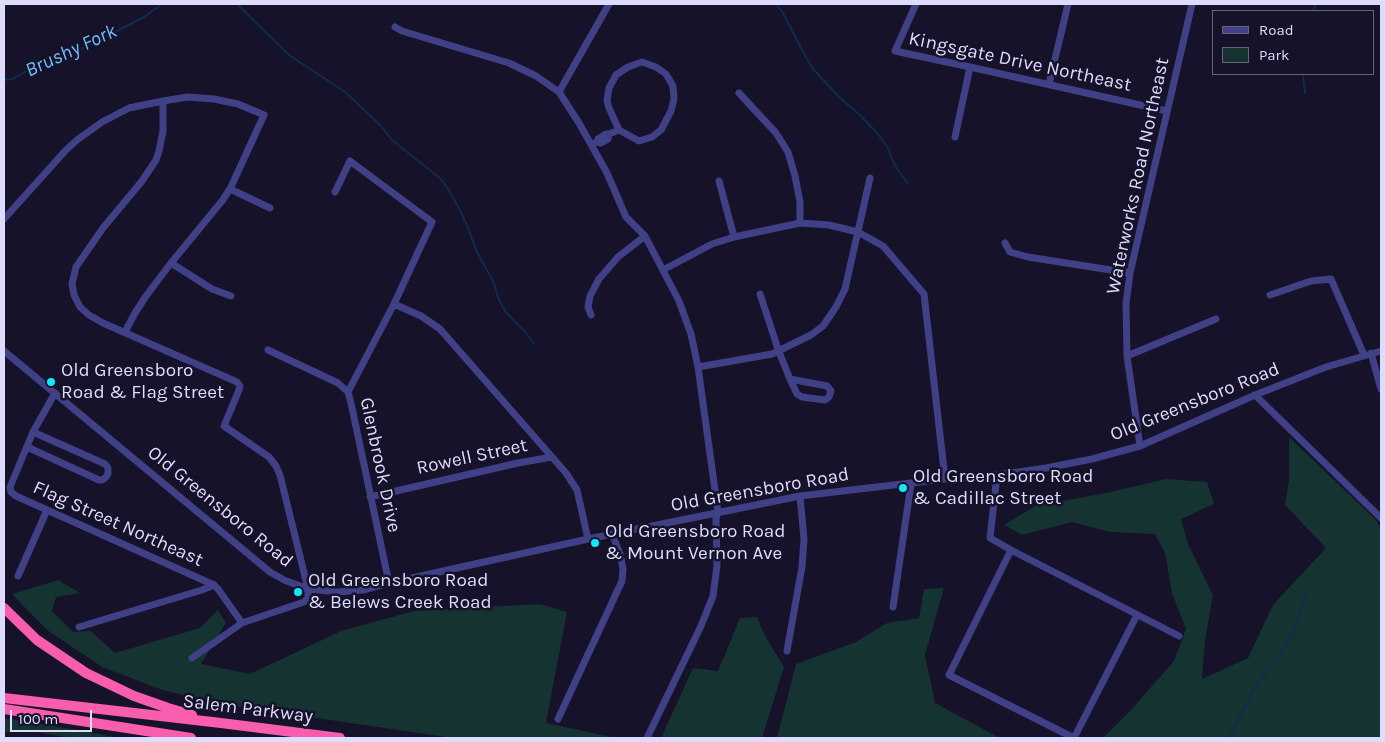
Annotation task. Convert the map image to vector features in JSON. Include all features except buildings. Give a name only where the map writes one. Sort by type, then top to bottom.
[{"type":"highway","points":[[4,608],[37,640],[94,677],[151,703],[222,723]]},
{"type":"highway","name":"Salem Parkway","points":[[4,698],[340,738]]},
{"type":"highway","name":"Salem Parkway","points":[[4,709],[191,738]]},
{"type":"highway","points":[[156,733],[176,738]]},
{"type":"street","points":[[559,92],[609,4]]},
{"type":"street","name":"Kingsgate Drive Northeast","points":[[916,4],[895,51],[1167,111]]},
{"type":"street","points":[[1049,84],[1068,4]]},
{"type":"street","name":"Waterworks Road Northeast","points":[[1140,446],[1127,356],[1126,304],[1130,272],[1192,4]]},
{"type":"street","points":[[395,27],[402,31],[434,39],[509,63],[536,76],[559,92],[594,143],[626,217],[645,236],[679,300],[691,334],[698,367],[718,512],[716,519],[717,566],[713,596],[701,626],[647,738]]},
{"type":"street","points":[[642,62],[656,67],[666,74],[673,86],[674,99],[671,111],[661,130],[652,137],[639,141],[619,130],[607,101],[609,88],[616,75],[628,67],[642,62]]},
{"type":"street","points":[[955,137],[970,67]]},
{"type":"street","points":[[739,93],[776,133],[788,152],[800,202],[800,223]]},
{"type":"street","points":[[4,220],[66,150],[89,130],[129,108],[163,100],[188,97],[214,99],[238,104],[264,115],[230,189],[146,296],[125,332]]},
{"type":"street","points":[[163,100],[164,131],[156,160],[142,181],[103,228],[76,267],[72,284],[74,295],[80,307],[96,319],[237,382],[240,390],[224,426],[269,457],[276,466],[280,475],[308,589],[308,598],[304,602],[242,623],[192,658]]},
{"type":"street","points":[[594,143],[606,134],[619,130]]},
{"type":"street","name":"Glenbrook Drive","points":[[335,192],[350,161],[432,222],[394,304],[348,392],[389,583]]},
{"type":"street","points":[[698,367],[779,352],[818,331],[833,313],[845,289],[870,178]]},
{"type":"street","points":[[719,181],[734,237]]},
{"type":"street","points":[[230,189],[270,208]]},
{"type":"street","points":[[663,270],[712,244],[734,237],[800,223],[829,225],[858,232],[883,246],[924,294],[945,479]]},
{"type":"street","points":[[591,315],[588,307],[590,296],[599,280],[618,257],[645,236]]},
{"type":"street","points":[[1005,243],[1010,252],[1028,257],[1130,272]]},
{"type":"street","points":[[171,263],[212,289],[232,296]]},
{"type":"street","points":[[1270,295],[1311,281],[1330,278],[1368,354],[1381,389]]},
{"type":"street","points":[[760,294],[779,352],[790,379],[797,394],[802,397],[825,400],[829,397],[831,391],[827,386],[790,379]]},
{"type":"street","points":[[394,304],[421,316],[440,329],[566,473],[577,490],[588,540]]},
{"type":"street","points":[[1127,356],[1216,319]]},
{"type":"street","points":[[268,350],[338,384],[348,392]]},
{"type":"street","name":"Old Greensboro Road","points":[[4,351],[270,572],[284,580],[308,589],[338,592],[363,590],[612,534],[800,496],[945,479],[997,475],[1092,459],[1140,446],[1255,395],[1326,367],[1381,351]]},
{"type":"street","name":"Flag Street Northeast","points":[[55,393],[33,432],[10,487],[11,492],[16,496],[214,585],[242,623]]},
{"type":"street","points":[[1255,395],[1381,518]]},
{"type":"street","points":[[27,447],[99,480],[105,478],[108,474],[108,468],[104,464],[33,432]]},
{"type":"street","name":"Rowell Street","points":[[370,497],[552,457]]},
{"type":"street","points":[[997,475],[990,538],[1179,636]]},
{"type":"street","points":[[894,607],[911,484]]},
{"type":"street","points":[[787,651],[802,567],[804,539],[800,496]]},
{"type":"street","points":[[18,576],[47,510]]},
{"type":"street","points":[[558,719],[622,581],[623,569],[620,554],[612,534]]},
{"type":"street","points":[[1011,550],[949,675],[1074,738],[1137,615]]},
{"type":"street","points":[[79,627],[214,585]]},
{"type":"green space","points":[[1289,437],[1376,520],[1381,528],[1381,738],[1103,738],[1174,661],[1186,629],[1172,593],[1165,553],[1155,534],[1110,532],[1072,522],[1022,535],[1004,525],[1035,506],[1106,493],[1166,479],[1207,482],[1214,504],[1181,519],[1188,544],[1213,595],[1205,640],[1202,679],[1248,658],[1273,605],[1326,548],[1285,505],[1289,480]]},
{"type":"green space","points":[[58,580],[80,593],[56,597],[52,611],[73,632],[91,631],[115,653],[200,628],[218,610],[226,623],[201,664],[250,674],[341,631],[414,611],[540,604],[567,612],[546,723],[616,738],[452,738],[222,704],[162,690],[102,667],[47,630],[12,594]]},
{"type":"green space","points":[[944,588],[925,655],[935,703],[1000,738],[777,738],[796,664],[856,642],[887,623],[919,618],[924,589]]},
{"type":"green space","points":[[757,617],[766,638],[784,667],[762,738],[661,738],[693,668],[718,671],[740,618]]},
{"type":"green space","points":[[4,718],[119,738],[69,738],[25,730],[4,733]]},
{"type":"waterway","name":"Brushy Fork","points":[[4,80],[12,79],[40,62],[69,54],[96,42],[144,17],[162,4]]},
{"type":"waterway","points":[[237,4],[289,55],[345,92],[381,126],[392,140],[441,179],[461,212],[477,252],[493,281],[505,311],[534,344]]},
{"type":"waterway","points":[[776,4],[783,13],[813,69],[878,134],[889,149],[896,167],[908,184]]},
{"type":"waterway","points":[[1313,10],[1316,4]]},
{"type":"waterway","points":[[1303,75],[1305,93]]},
{"type":"waterway","points":[[1229,738],[1253,691],[1289,641],[1307,594]]},
{"type":"place","name":"Old Greensboro Road & Flag Street","points":[[51,382]]},
{"type":"place","name":"Old Greensboro Road & Cadillac Street","points":[[903,488]]},
{"type":"place","name":"Old Greensboro Road & Mount Vernon Ave","points":[[595,543]]},
{"type":"place","name":"Old Greensboro Road & Belews Creek Road","points":[[298,592]]}]
